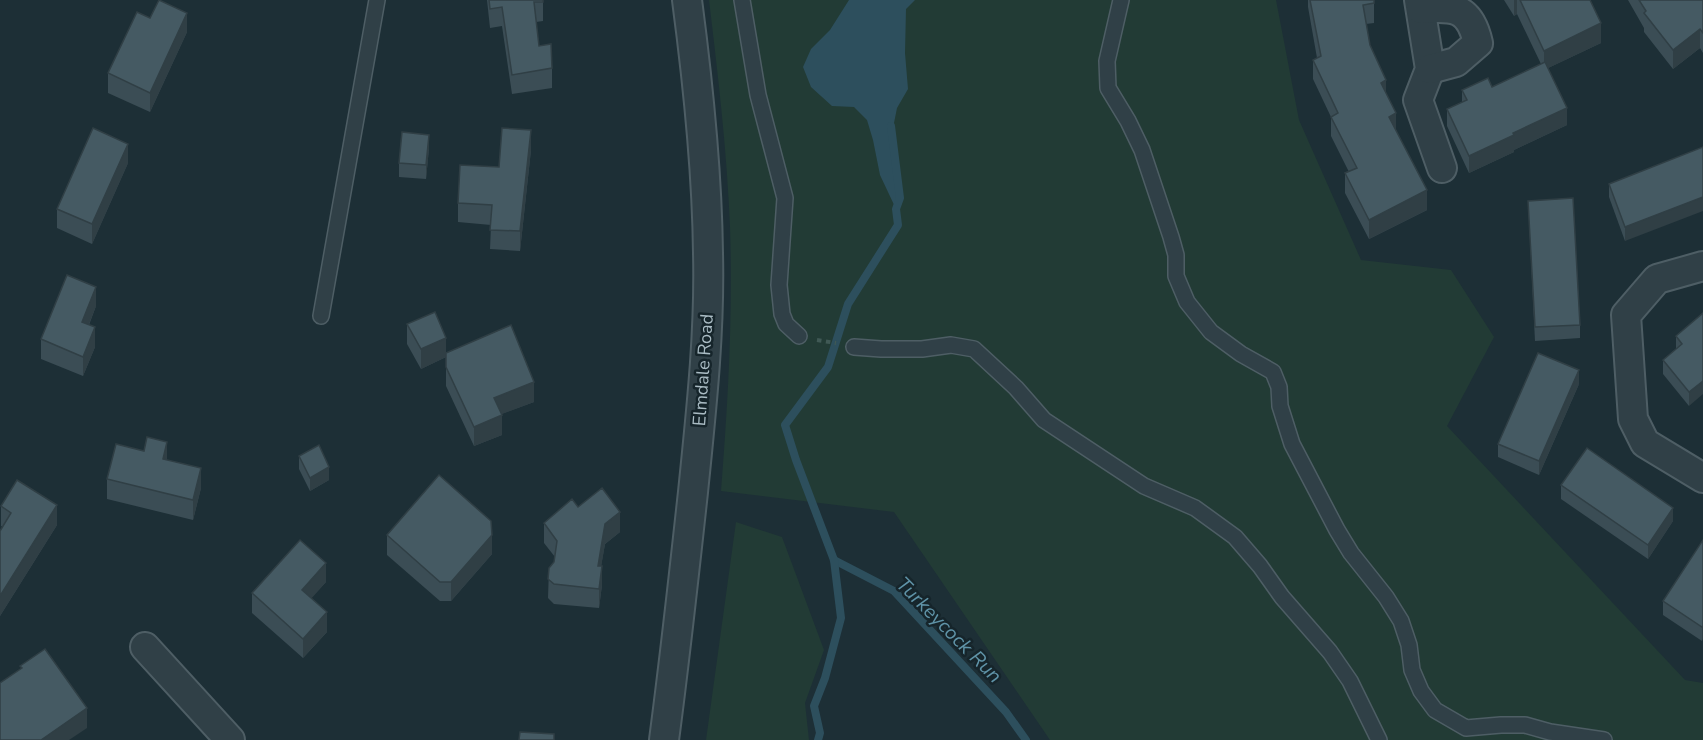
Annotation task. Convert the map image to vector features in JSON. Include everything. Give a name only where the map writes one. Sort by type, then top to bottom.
[{"type":"street","name":"Elmdale Road","points":[[664,740],[680,615],[706,346],[708,253],[705,165],[687,0]]},
{"type":"street","points":[[1430,69],[1456,62],[1478,43],[1474,25],[1460,11],[1420,5],[1430,69],[1418,99],[1442,168]]},
{"type":"street","points":[[1703,266],[1657,279],[1626,315],[1633,419],[1645,443],[1703,478]]},
{"type":"street","points":[[145,647],[230,740]]},
{"type":"lane","points":[[321,316],[377,0]]},
{"type":"lane","points":[[742,0],[758,95],[785,198],[779,285],[782,314],[786,324],[799,336]]},
{"type":"lane","points":[[1121,0],[1107,61],[1108,88],[1142,150],[1176,255],[1176,276],[1187,302],[1212,332],[1241,354],[1273,372],[1279,387],[1281,406],[1292,444],[1351,553],[1386,597],[1401,621],[1412,670],[1421,691],[1435,710],[1466,728],[1501,724],[1525,725],[1552,736],[1604,740]]},
{"type":"lane","points":[[854,347],[922,349],[951,345],[974,349],[1016,388],[1044,420],[1144,486],[1195,508],[1235,537],[1282,597],[1330,652],[1350,681],[1379,740]]},
{"type":"path","points":[[799,336],[854,347]]},
{"type":"green space","points":[[709,0],[1276,0],[1299,120],[1361,260],[1451,270],[1494,337],[1447,426],[1685,680],[1703,683],[1703,740],[1050,740],[894,512],[721,491],[729,359],[730,227],[719,85]]},
{"type":"green space","points":[[736,522],[782,537],[824,650],[805,703],[809,740],[706,740]]},
{"type":"water","points":[[849,0],[915,0],[906,9],[905,53],[908,89],[897,108],[892,133],[900,198],[896,209],[880,175],[867,120],[854,107],[832,106],[811,87],[803,67],[811,49],[830,30]]},
{"type":"building","points":[[159,0],[187,13],[150,93],[108,73],[137,12],[150,18]]},
{"type":"building","points":[[489,0],[543,0],[543,2],[534,2],[539,46],[551,44],[552,68],[512,75],[502,7],[490,9]]},
{"type":"building","points":[[1310,0],[1374,0],[1374,3],[1363,5],[1370,45],[1386,80],[1381,83],[1396,113],[1389,117],[1427,190],[1369,220],[1345,173],[1357,168],[1331,117],[1338,113],[1313,60],[1321,56]]},
{"type":"building","points":[[1520,0],[1590,0],[1601,23],[1544,51]]},
{"type":"building","points":[[1639,0],[1703,0],[1703,33],[1700,29],[1673,50],[1644,13],[1646,11]]},
{"type":"building","points":[[1545,62],[1567,108],[1469,156],[1447,109],[1467,100],[1462,90],[1488,78],[1492,87]]},
{"type":"building","points":[[93,128],[128,144],[92,224],[57,209]]},
{"type":"building","points":[[502,128],[531,130],[520,231],[490,230],[492,205],[458,203],[460,165],[499,167]]},
{"type":"building","points":[[402,132],[429,135],[426,165],[399,163]]},
{"type":"building","points":[[1703,147],[1703,197],[1625,227],[1609,184]]},
{"type":"building","points":[[1573,198],[1580,325],[1535,327],[1528,201]]},
{"type":"building","points":[[67,275],[96,287],[82,322],[95,327],[83,357],[41,339]]},
{"type":"building","points":[[435,312],[446,338],[421,349],[407,324]]},
{"type":"building","points":[[1703,313],[1703,381],[1689,392],[1663,360],[1682,344],[1676,336]]},
{"type":"building","points":[[511,325],[534,382],[494,398],[502,415],[474,427],[446,367],[446,353]]},
{"type":"building","points":[[1538,353],[1579,370],[1539,461],[1498,444]]},
{"type":"building","points":[[147,437],[167,442],[163,459],[201,468],[193,500],[107,479],[116,444],[144,451]]},
{"type":"building","points":[[319,445],[329,467],[310,478],[299,456]]},
{"type":"building","points":[[1587,448],[1673,508],[1648,545],[1561,485]]},
{"type":"building","points":[[439,475],[491,521],[492,535],[451,582],[440,582],[387,535]]},
{"type":"building","points":[[17,480],[57,505],[0,596],[0,531],[11,513],[1,506]]},
{"type":"building","points":[[602,488],[620,512],[605,524],[598,566],[602,566],[599,589],[554,584],[548,579],[549,568],[554,562],[557,541],[544,523],[572,499],[578,507]]},
{"type":"building","points":[[300,540],[326,563],[302,590],[327,612],[303,639],[252,593]]},
{"type":"building","points":[[1703,540],[1703,626],[1702,627],[1663,601]]},
{"type":"building","points":[[45,649],[87,708],[41,740],[0,740],[0,683]]},
{"type":"building","points":[[520,732],[554,734],[554,740],[519,740]]},
{"type":"waterway","name":"Turkeycock Run","points":[[818,740],[820,733],[814,706],[825,678],[841,618],[834,560],[785,425],[828,367],[848,304],[898,225],[896,209],[900,198],[891,126]]},
{"type":"waterway","name":"Turkeycock Run","points":[[834,560],[894,591],[1006,712],[1026,740]]}]
